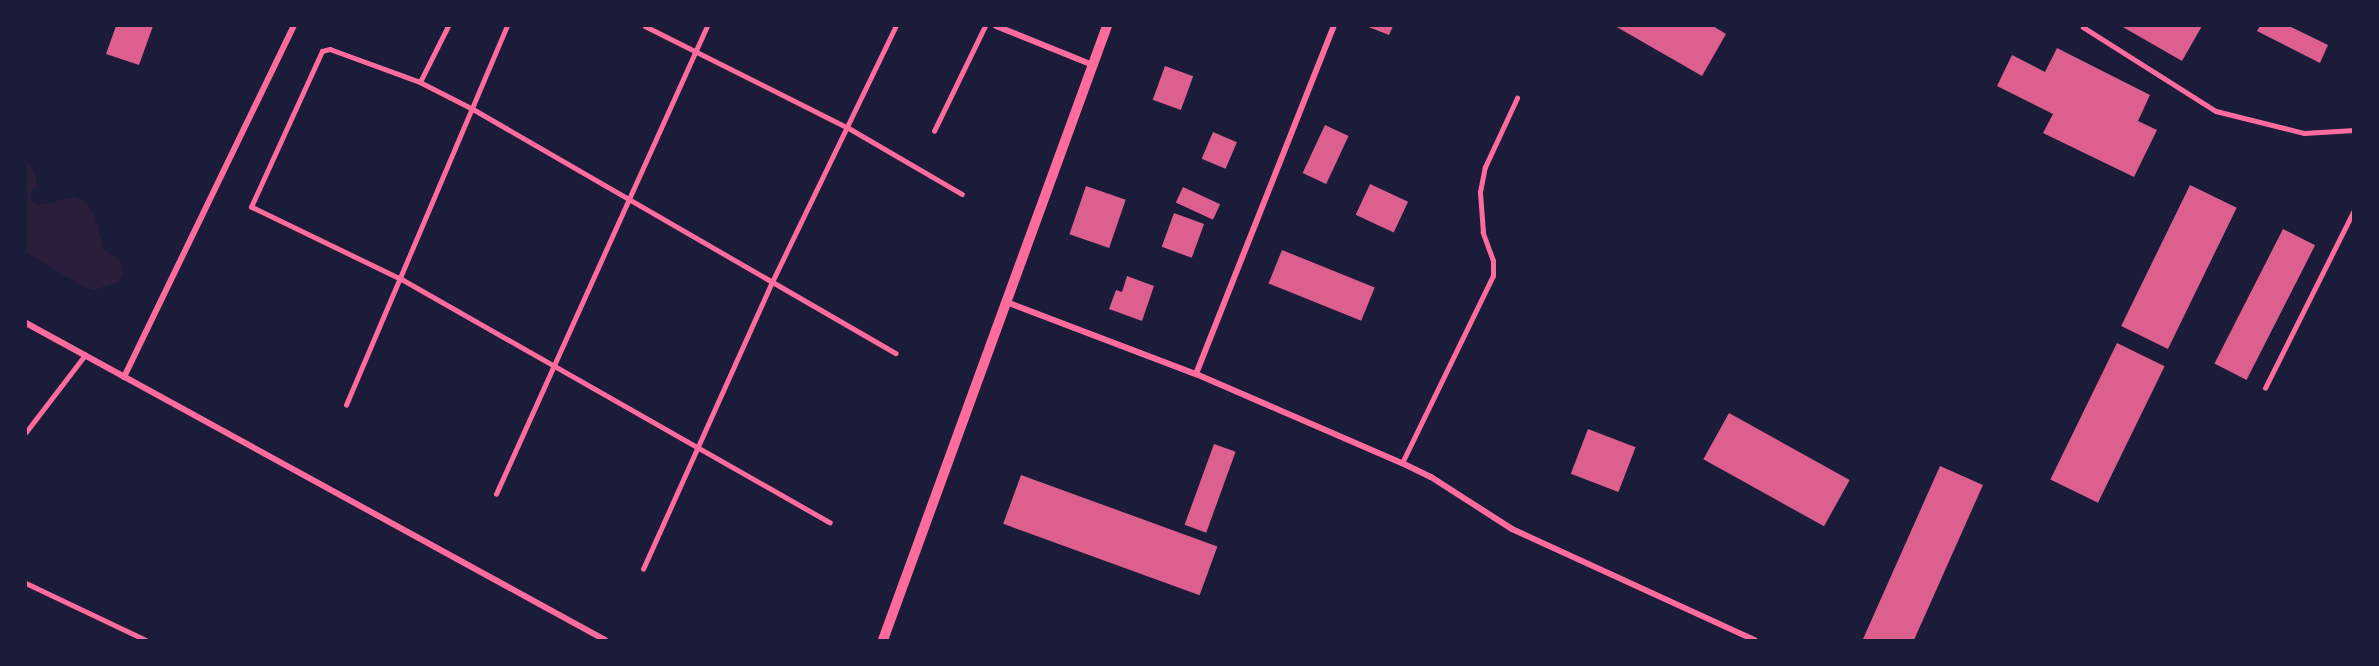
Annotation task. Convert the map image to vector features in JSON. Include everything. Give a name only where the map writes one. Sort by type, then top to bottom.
[{"type":"street","points":[[124,377],[294,26]]},
{"type":"street","points":[[996,26],[1093,65]]},
{"type":"street","points":[[884,640],[1107,26]]},
{"type":"street","points":[[1196,374],[1334,26]]},
{"type":"street","points":[[1005,302],[1196,374],[1401,463],[1431,477],[1512,529],[1755,640]]},
{"type":"street","points":[[26,323],[605,640]]},
{"type":"lane","points":[[420,82],[448,26]]},
{"type":"lane","points":[[346,405],[507,26]]},
{"type":"lane","points":[[645,26],[847,127],[962,194]]},
{"type":"lane","points":[[496,494],[707,26]]},
{"type":"lane","points":[[643,569],[699,450],[772,282],[896,26]]},
{"type":"lane","points":[[934,131],[985,26]]},
{"type":"lane","points":[[2083,27],[2216,111],[2304,133],[2354,129]]},
{"type":"lane","points":[[830,523],[400,279],[252,207],[322,51],[330,49],[420,82],[473,109],[896,353]]},
{"type":"lane","points":[[1401,463],[1493,276],[1493,261],[1483,233],[1480,192],[1485,167],[1517,98]]},
{"type":"lane","points":[[2265,388],[2354,210]]},
{"type":"lane","points":[[26,432],[85,355]]},
{"type":"lane","points":[[26,583],[146,640]]},
{"type":"shaded area","points":[[26,160],[36,174],[37,186],[30,192],[32,201],[39,205],[75,197],[86,202],[95,217],[104,250],[120,261],[122,274],[118,282],[94,290],[82,286],[26,252]]},
{"type":"building","points":[[116,26],[153,26],[139,65],[106,54]]},
{"type":"building","points":[[1366,26],[1393,26],[1389,35]]},
{"type":"building","points":[[1615,26],[1713,26],[1726,34],[1702,76]]},
{"type":"building","points":[[2121,26],[2202,26],[2182,61]]},
{"type":"building","points":[[2260,26],[2289,26],[2328,45],[2320,63],[2257,31]]},
{"type":"building","points":[[2057,48],[2150,95],[2138,121],[2157,130],[2134,177],[2043,133],[2053,114],[1997,86],[2012,55],[2045,72]]},
{"type":"building","points":[[1165,66],[1193,76],[1181,110],[1153,100]]},
{"type":"building","points":[[1325,125],[1349,136],[1326,184],[1303,173]]},
{"type":"building","points":[[1213,132],[1237,142],[1226,169],[1202,159]]},
{"type":"building","points":[[1370,184],[1408,202],[1394,233],[1356,215]]},
{"type":"building","points":[[2190,185],[2237,208],[2168,349],[2121,326]]},
{"type":"building","points":[[1086,186],[1126,200],[1109,248],[1069,234]]},
{"type":"building","points":[[1183,187],[1220,204],[1213,220],[1176,202]]},
{"type":"building","points":[[1174,213],[1204,224],[1192,258],[1162,247]]},
{"type":"building","points":[[2283,229],[2315,245],[2247,380],[2214,364]]},
{"type":"building","points":[[1282,250],[1375,287],[1361,321],[1269,283]]},
{"type":"building","points":[[1127,276],[1154,286],[1142,321],[1109,309],[1116,290],[1122,292]]},
{"type":"building","points":[[2117,343],[2165,366],[2098,503],[2050,480]]},
{"type":"building","points":[[1729,413],[1850,480],[1824,526],[1703,459]]},
{"type":"building","points":[[1588,429],[1636,447],[1618,492],[1571,474]]},
{"type":"building","points":[[1214,444],[1236,452],[1206,533],[1185,525]]},
{"type":"building","points":[[1940,466],[1983,485],[1914,640],[1863,640]]},
{"type":"building","points":[[1021,475],[1217,546],[1200,595],[1003,524]]}]
